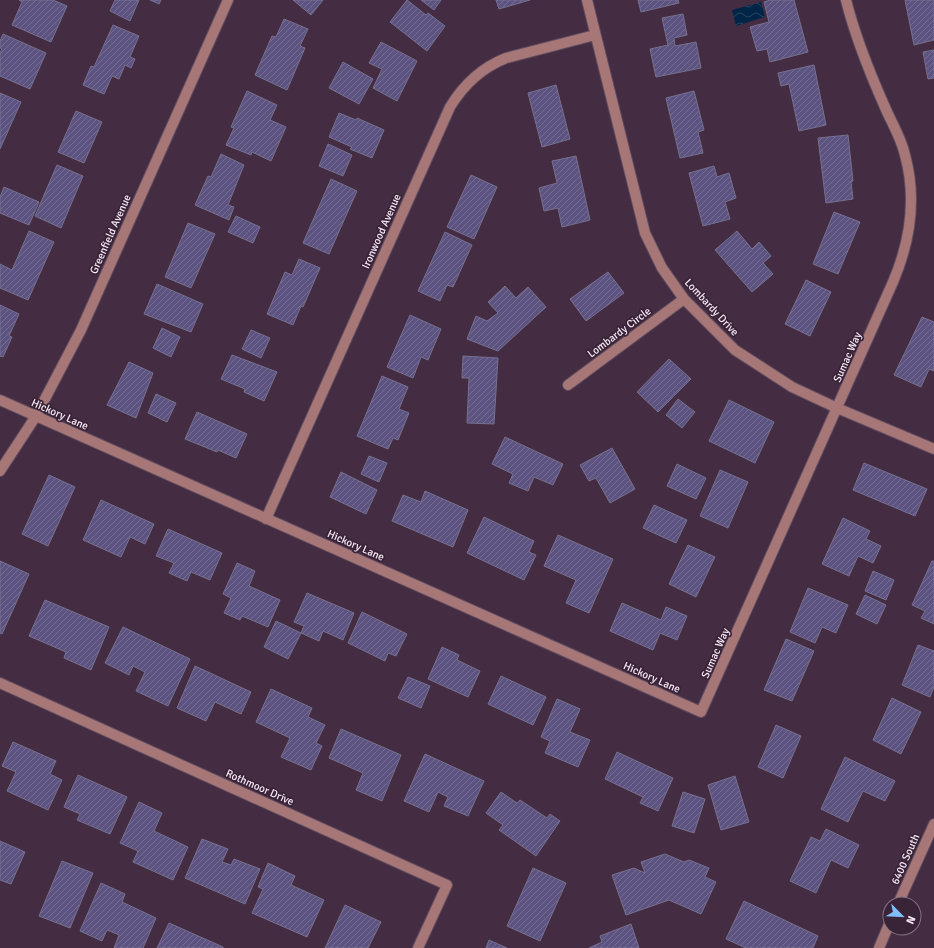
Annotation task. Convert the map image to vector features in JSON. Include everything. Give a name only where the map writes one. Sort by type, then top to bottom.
[{"type":"street","name":"Greenfield Avenue","points":[[0,471],[36,416],[81,330],[228,0]]},
{"type":"street","name":"Lombardy Drive","points":[[587,0],[645,233],[662,268],[684,299],[735,350],[792,386],[837,408],[934,449]]},
{"type":"street","name":"Sumac Way","points":[[701,712],[899,267],[908,236],[911,203],[908,170],[902,145],[872,76],[846,0]]},
{"type":"street","name":"Ironwood Avenue","points":[[266,519],[456,96],[474,77],[494,63],[506,58],[595,35]]},
{"type":"street","name":"Lombardy Circle","points":[[568,385],[684,299]]},
{"type":"street","name":"Hickory Lane","points":[[0,400],[701,712]]},
{"type":"street","name":"Rothmoor Drive","points":[[0,683],[447,885],[418,948]]},
{"type":"street","name":"6400 South","points":[[902,896],[934,824]]},
{"type":"street","points":[[879,948],[884,936]]},
{"type":"water","points":[[761,2],[765,17],[736,26],[732,10]]},
{"type":"building","points":[[19,0],[53,0],[67,6],[51,42],[12,25],[22,2]]},
{"type":"building","points":[[115,0],[139,0],[130,21],[110,11]]},
{"type":"building","points":[[150,0],[161,0],[159,4]]},
{"type":"building","points":[[293,0],[323,0],[311,15]]},
{"type":"building","points":[[407,0],[426,15],[428,13],[445,26],[427,51],[390,22]]},
{"type":"building","points":[[421,0],[441,0],[434,10]]},
{"type":"building","points":[[496,0],[530,0],[499,9]]},
{"type":"building","points":[[638,0],[678,0],[679,3],[641,12]]},
{"type":"building","points":[[770,0],[794,0],[808,52],[770,62],[767,49],[757,51],[750,27],[769,22],[764,2]]},
{"type":"building","points":[[905,0],[934,0],[934,40],[914,45]]},
{"type":"building","points":[[683,14],[687,35],[674,38],[675,46],[696,42],[701,68],[656,77],[650,49],[668,45],[662,18]]},
{"type":"building","points":[[284,19],[308,29],[300,46],[305,48],[287,90],[255,75],[272,36],[276,37]]},
{"type":"building","points":[[113,25],[139,36],[130,57],[135,59],[131,68],[125,65],[119,79],[112,76],[104,94],[83,85],[91,66],[94,67]]},
{"type":"building","points":[[3,34],[46,53],[30,89],[0,76],[0,53],[2,49],[0,48],[0,41]]},
{"type":"building","points":[[381,42],[417,61],[397,101],[373,88],[382,69],[369,63]]},
{"type":"building","points":[[934,50],[934,78],[928,79],[923,52]]},
{"type":"building","points":[[343,62],[373,79],[359,104],[329,88]]},
{"type":"building","points":[[814,65],[826,125],[799,131],[789,84],[781,86],[778,73]]},
{"type":"building","points":[[556,85],[570,139],[542,147],[528,93]]},
{"type":"building","points":[[247,91],[277,105],[270,120],[286,127],[271,161],[252,152],[251,155],[226,145],[234,128],[231,127]]},
{"type":"building","points":[[694,91],[704,130],[698,132],[703,153],[680,158],[666,98]]},
{"type":"building","points":[[0,93],[21,102],[0,149]]},
{"type":"building","points":[[76,111],[102,122],[84,163],[58,152]]},
{"type":"building","points":[[339,113],[356,120],[357,118],[384,130],[372,158],[350,149],[352,147],[329,137]]},
{"type":"building","points":[[848,135],[853,181],[851,182],[853,199],[826,203],[818,138]]},
{"type":"building","points":[[328,144],[352,155],[343,176],[319,166]]},
{"type":"building","points":[[221,154],[244,165],[228,205],[234,207],[229,220],[195,205],[208,176],[211,177]]},
{"type":"building","points":[[576,156],[590,220],[562,227],[558,208],[544,211],[539,188],[557,183],[552,161]]},
{"type":"building","points":[[57,165],[83,176],[61,228],[35,216]]},
{"type":"building","points":[[714,166],[717,177],[729,173],[736,198],[725,202],[730,219],[703,226],[689,173]]},
{"type":"building","points":[[471,175],[497,187],[474,239],[447,227]]},
{"type":"building","points":[[331,179],[357,191],[329,254],[303,243]]},
{"type":"building","points":[[4,187],[39,202],[29,225],[0,213],[0,197]]},
{"type":"building","points":[[834,212],[860,222],[838,274],[813,264]]},
{"type":"building","points":[[236,216],[260,227],[253,243],[228,232]]},
{"type":"building","points":[[188,223],[215,234],[191,288],[165,277]]},
{"type":"building","points":[[29,231],[54,242],[28,300],[0,288],[0,264],[12,270]]},
{"type":"building","points":[[737,231],[752,249],[759,242],[771,256],[763,263],[773,274],[752,292],[715,250]]},
{"type":"building","points":[[445,232],[472,245],[453,287],[447,285],[440,301],[418,291]]},
{"type":"building","points":[[299,259],[320,268],[303,307],[301,306],[293,325],[267,314],[285,272],[292,275]]},
{"type":"building","points":[[608,272],[624,293],[586,321],[570,299]]},
{"type":"building","points":[[806,280],[831,292],[810,336],[785,324]]},
{"type":"building","points":[[157,284],[203,304],[191,332],[144,314]]},
{"type":"building","points":[[505,286],[516,298],[528,287],[546,307],[498,351],[467,339],[476,316],[487,321],[498,313],[488,302]]},
{"type":"building","points":[[0,305],[19,314],[9,336],[12,337],[3,357],[0,356]]},
{"type":"building","points":[[410,315],[441,329],[428,360],[421,357],[413,378],[387,367]]},
{"type":"building","points":[[922,317],[934,322],[934,371],[929,369],[921,387],[894,375]]},
{"type":"building","points":[[162,328],[180,337],[171,357],[153,348]]},
{"type":"building","points":[[251,330],[270,338],[261,358],[242,349]]},
{"type":"building","points":[[232,355],[277,372],[264,401],[244,392],[245,389],[221,379]]},
{"type":"building","points":[[463,356],[498,358],[494,424],[467,423],[469,378],[462,378]]},
{"type":"building","points":[[669,359],[691,379],[658,412],[637,392]]},
{"type":"building","points":[[129,362],[153,373],[136,418],[107,405]]},
{"type":"building","points":[[382,376],[408,387],[399,409],[409,413],[398,440],[393,438],[388,449],[357,436]]},
{"type":"building","points":[[156,394],[176,403],[167,422],[148,413]]},
{"type":"building","points":[[678,399],[695,412],[682,428],[666,415]]},
{"type":"building","points":[[729,400],[774,422],[755,463],[709,441]]},
{"type":"building","points":[[197,412],[247,434],[236,458],[218,450],[217,452],[185,439]]},
{"type":"building","points":[[505,437],[563,464],[553,485],[534,477],[528,491],[509,483],[513,474],[492,464]]},
{"type":"building","points":[[612,448],[635,489],[610,503],[596,478],[589,481],[580,465]]},
{"type":"building","points":[[369,456],[387,463],[379,482],[361,474]]},
{"type":"building","points":[[864,463],[927,489],[915,516],[853,490]]},
{"type":"building","points":[[677,464],[706,478],[696,499],[667,486]]},
{"type":"building","points":[[720,470],[748,482],[728,528],[700,516]]},
{"type":"building","points":[[341,472],[377,490],[366,514],[330,497]]},
{"type":"building","points":[[49,475],[75,487],[48,546],[22,534]]},
{"type":"building","points":[[425,491],[468,510],[453,547],[392,521],[403,495],[421,502]]},
{"type":"building","points":[[101,500],[154,524],[145,544],[130,537],[121,557],[83,540]]},
{"type":"building","points":[[654,505],[687,520],[676,543],[643,528]]},
{"type":"building","points":[[484,517],[534,541],[529,552],[536,555],[524,580],[467,553]]},
{"type":"building","points":[[843,518],[870,531],[866,539],[881,546],[873,563],[858,556],[849,576],[822,564]]},
{"type":"building","points":[[168,529],[222,553],[210,580],[191,572],[187,581],[169,573],[174,563],[156,556]]},
{"type":"building","points":[[558,535],[613,559],[589,613],[566,603],[576,580],[544,566]]},
{"type":"building","points":[[688,545],[715,557],[696,597],[669,584]]},
{"type":"building","points":[[0,561],[29,574],[2,634],[0,633]]},
{"type":"building","points":[[932,561],[934,561],[934,624],[921,618],[925,611],[912,605]]},
{"type":"building","points":[[237,563],[255,571],[249,586],[280,600],[268,627],[242,616],[240,620],[224,613],[231,598],[223,594]]},
{"type":"building","points":[[873,571],[894,580],[886,600],[865,591]]},
{"type":"building","points":[[808,588],[848,605],[836,633],[822,627],[815,643],[790,632]]},
{"type":"building","points":[[307,593],[354,613],[343,640],[323,631],[319,641],[301,633],[304,626],[294,622]]},
{"type":"building","points":[[865,595],[886,605],[877,624],[856,614]]},
{"type":"building","points":[[45,600],[109,627],[91,670],[64,658],[66,652],[29,636]]},
{"type":"building","points":[[622,603],[661,620],[666,607],[687,616],[677,640],[660,633],[653,650],[610,631]]},
{"type":"building","points":[[362,612],[407,634],[396,656],[388,653],[385,661],[348,643]]},
{"type":"building","points":[[276,621],[301,633],[288,659],[264,647]]},
{"type":"building","points":[[123,627],[190,659],[168,706],[136,691],[145,672],[133,666],[129,675],[105,663]]},
{"type":"building","points":[[786,639],[814,651],[792,701],[764,690]]},
{"type":"building","points":[[918,645],[934,651],[934,687],[930,697],[902,685]]},
{"type":"building","points":[[442,647],[459,655],[457,660],[480,671],[468,697],[428,679]]},
{"type":"building","points":[[195,666],[251,692],[241,714],[215,702],[206,721],[177,708]]},
{"type":"building","points":[[501,676],[546,697],[533,725],[488,704]]},
{"type":"building","points":[[408,677],[430,686],[421,708],[398,698]]},
{"type":"building","points":[[271,689],[312,708],[308,717],[325,725],[316,743],[322,746],[311,770],[281,757],[290,738],[256,722]]},
{"type":"building","points":[[892,698],[921,712],[901,754],[873,740]]},
{"type":"building","points":[[557,699],[580,709],[570,732],[590,740],[578,767],[545,753],[550,741],[541,737]]},
{"type":"building","points":[[776,725],[801,736],[783,778],[758,767]]},
{"type":"building","points":[[341,729],[401,755],[382,801],[356,790],[363,773],[329,758]]},
{"type":"building","points":[[13,742],[56,761],[50,774],[62,780],[48,810],[7,791],[16,772],[2,766]]},
{"type":"building","points":[[617,752],[673,778],[658,811],[640,803],[643,797],[605,779]]},
{"type":"building","points":[[425,754],[484,781],[468,816],[444,806],[448,797],[438,792],[429,812],[404,801]]},
{"type":"building","points":[[845,757],[895,781],[885,801],[863,791],[848,822],[821,809]]},
{"type":"building","points":[[78,775],[127,797],[110,834],[77,820],[80,814],[64,807]]},
{"type":"building","points":[[735,776],[749,822],[721,830],[708,785]]},
{"type":"building","points":[[501,792],[517,803],[520,800],[547,818],[550,814],[560,821],[536,856],[499,830],[503,825],[486,813]]},
{"type":"building","points":[[683,792],[705,799],[694,833],[672,826]]},
{"type":"building","points":[[139,802],[162,813],[154,831],[188,847],[173,880],[133,862],[138,851],[120,843]]},
{"type":"building","points":[[826,829],[859,845],[848,868],[831,860],[816,893],[790,881],[811,837],[820,841]]},
{"type":"building","points":[[202,839],[228,849],[222,862],[231,865],[234,859],[260,869],[245,904],[185,878]]},
{"type":"building","points":[[0,841],[25,852],[11,884],[0,880]]},
{"type":"building","points":[[665,854],[684,862],[689,860],[709,868],[705,877],[716,882],[701,914],[669,900],[626,915],[612,875],[634,868],[645,873],[641,862]]},
{"type":"building","points":[[62,861],[93,873],[70,928],[39,916]]},
{"type":"building","points":[[268,863],[295,876],[291,885],[324,900],[307,937],[252,913],[263,889],[258,887]]},
{"type":"building","points":[[533,868],[566,883],[540,941],[507,926]]},
{"type":"building","points":[[101,883],[125,894],[122,902],[156,918],[143,948],[114,948],[119,935],[107,930],[102,941],[80,931]]},
{"type":"building","points":[[744,901],[818,936],[813,948],[746,948],[726,939]]},
{"type":"building","points":[[345,905],[381,922],[368,948],[325,948]]},
{"type":"building","points":[[169,923],[223,947],[223,948],[157,948]]},
{"type":"building","points":[[631,924],[639,948],[589,948],[602,942],[600,936]]},
{"type":"building","points":[[489,940],[507,948],[486,948]]}]
